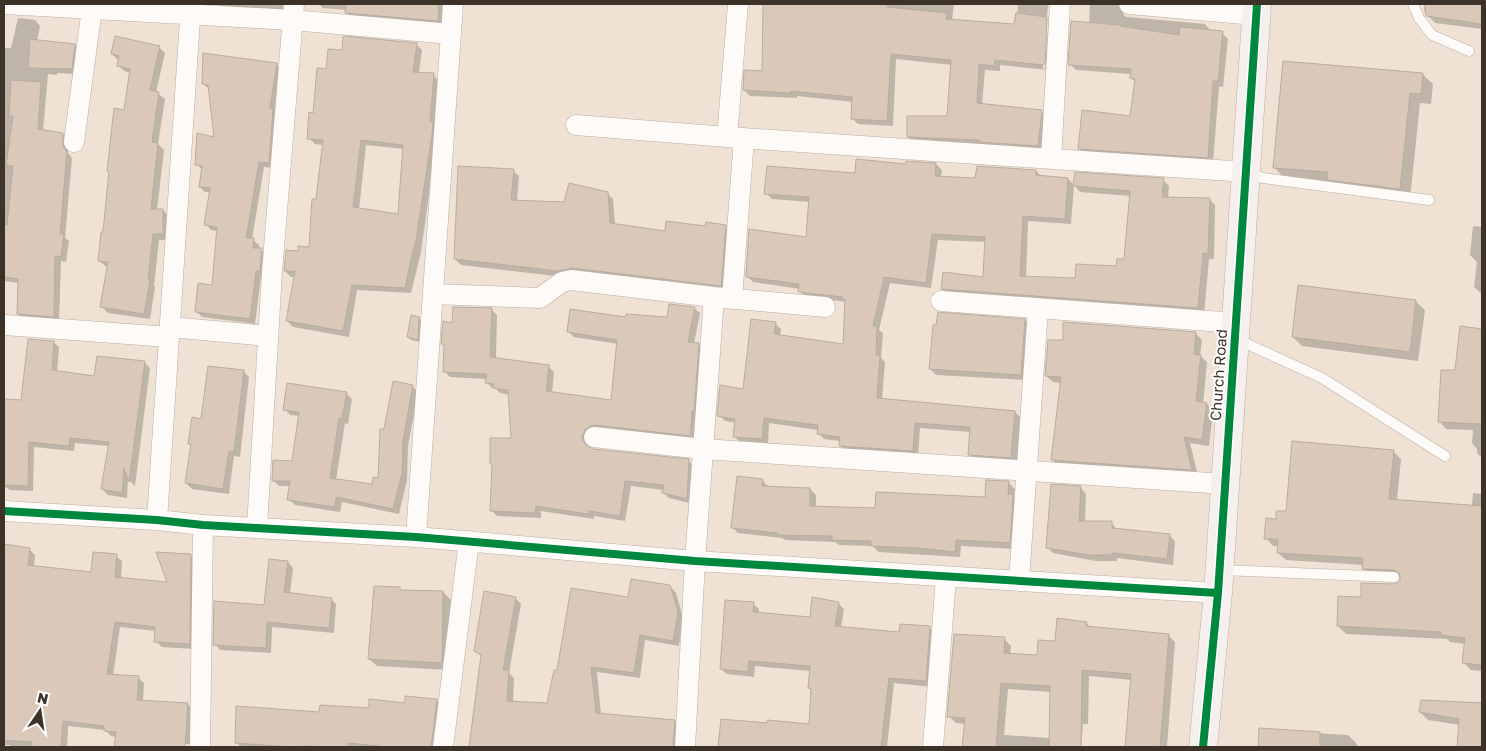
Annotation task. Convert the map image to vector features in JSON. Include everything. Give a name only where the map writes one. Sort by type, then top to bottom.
[{"type":"street","points":[[4,4],[92,8],[293,12],[451,34]]},
{"type":"street","points":[[416,536],[453,4]]},
{"type":"street","points":[[685,747],[703,449],[723,298],[735,138],[738,4]]},
{"type":"street","points":[[1051,159],[1060,4]]},
{"type":"street","points":[[1129,4],[1256,9]]},
{"type":"street","points":[[74,142],[92,8]]},
{"type":"street","points":[[157,520],[191,9]]},
{"type":"street","name":"Church Road","points":[[1203,747],[1219,581],[1256,9]]},
{"type":"street","points":[[257,528],[268,336],[293,12]]},
{"type":"street","points":[[576,125],[735,138],[1246,172]]},
{"type":"street","points":[[433,294],[540,298],[562,282],[571,280],[723,298],[825,306]]},
{"type":"street","points":[[941,302],[1038,308],[1235,331]]},
{"type":"street","points":[[1019,581],[1038,308]]},
{"type":"street","points":[[4,325],[268,336]]},
{"type":"street","points":[[594,437],[703,449],[1225,484]]},
{"type":"street","points":[[4,511],[157,520],[203,525],[416,536],[695,561],[946,577],[1019,581],[1219,581]]},
{"type":"street","points":[[200,747],[203,525]]},
{"type":"street","points":[[443,747],[469,541]]},
{"type":"street","points":[[933,747],[946,577]]},
{"type":"lane","points":[[1413,4],[1419,18],[1432,35],[1469,51]]},
{"type":"lane","points":[[1246,172],[1263,178],[1429,200]]},
{"type":"lane","points":[[1235,331],[1322,378],[1445,456]]},
{"type":"lane","points":[[1219,581],[1394,577]]},
{"type":"building","points":[[346,4],[439,4],[438,21],[345,13]]},
{"type":"building","points":[[763,4],[887,4],[887,7],[947,13],[946,19],[1014,24],[1016,13],[1047,17],[1045,63],[1043,65],[995,60],[994,66],[979,64],[977,103],[1042,110],[1038,146],[979,142],[980,140],[907,137],[907,116],[947,116],[951,60],[891,54],[887,121],[851,119],[852,97],[791,91],[791,93],[743,90],[744,70],[762,71]]},
{"type":"building","points":[[1425,4],[1482,4],[1482,24],[1426,16]]},
{"type":"building","points":[[1071,21],[1120,25],[1179,35],[1180,27],[1223,31],[1218,81],[1213,81],[1208,158],[1078,149],[1082,110],[1130,116],[1135,79],[1130,78],[1131,69],[1068,65]]},
{"type":"building","points":[[115,36],[160,46],[150,90],[159,92],[152,142],[158,143],[151,209],[163,209],[163,234],[153,234],[148,280],[150,280],[144,314],[100,307],[108,262],[98,261],[101,232],[103,232],[114,108],[124,110],[130,69],[117,66],[119,56],[111,54]]},
{"type":"building","points":[[343,36],[417,43],[413,72],[434,73],[430,121],[433,122],[432,135],[415,247],[405,288],[352,285],[343,331],[286,321],[295,271],[284,271],[286,250],[298,251],[298,246],[309,247],[312,199],[316,199],[323,140],[307,139],[309,112],[313,113],[317,68],[326,69],[328,49],[342,50]],"holes":[[[361,140],[403,145],[398,214],[353,207]]]},
{"type":"building","points":[[30,39],[75,44],[72,69],[28,68]]},
{"type":"building","points":[[203,53],[277,63],[270,108],[273,109],[269,163],[259,162],[246,238],[254,238],[253,248],[262,248],[260,271],[256,271],[250,319],[195,312],[198,283],[212,285],[217,227],[204,225],[210,188],[199,187],[202,166],[195,165],[197,133],[214,137],[208,85],[202,84]]},
{"type":"building","points":[[1283,61],[1423,73],[1421,94],[1410,93],[1400,189],[1327,180],[1328,172],[1273,168]]},
{"type":"building","points":[[11,80],[41,82],[38,129],[63,133],[63,146],[67,152],[60,234],[64,234],[61,257],[55,256],[54,317],[17,314],[18,279],[4,277],[4,225],[7,225],[13,166],[6,165],[13,116],[9,116]]},
{"type":"building","points":[[856,159],[906,164],[906,161],[936,163],[935,176],[975,178],[977,166],[1036,170],[1036,175],[1068,178],[1065,219],[1023,216],[1020,276],[1075,278],[1076,264],[1116,266],[1117,259],[1124,259],[1130,191],[1073,186],[1075,172],[1164,178],[1162,197],[1210,198],[1208,254],[1203,253],[1198,308],[941,289],[943,272],[983,277],[985,237],[932,234],[926,283],[884,277],[873,326],[877,326],[876,355],[880,355],[877,398],[1015,411],[1011,458],[968,455],[970,427],[915,423],[913,451],[839,446],[840,437],[817,434],[818,425],[764,418],[762,439],[733,437],[735,419],[717,416],[720,385],[743,389],[751,319],[776,322],[774,334],[843,344],[845,300],[842,299],[843,297],[798,292],[799,284],[746,277],[749,229],[806,237],[809,197],[764,194],[767,166],[855,173]]},
{"type":"building","points":[[458,166],[514,169],[511,200],[564,202],[569,183],[608,192],[610,223],[665,231],[666,221],[705,226],[706,222],[726,225],[721,286],[572,268],[558,271],[454,259]]},
{"type":"building","points":[[1298,285],[1416,300],[1410,352],[1292,337]]},
{"type":"building","points":[[669,304],[695,307],[688,342],[699,343],[694,412],[692,411],[690,436],[595,425],[585,430],[582,436],[587,446],[593,449],[689,459],[687,499],[662,493],[664,485],[625,481],[620,516],[589,511],[588,514],[536,506],[535,513],[490,511],[492,464],[490,464],[490,438],[511,438],[508,390],[493,388],[494,384],[485,383],[487,374],[443,372],[444,344],[441,344],[443,321],[452,323],[453,307],[492,308],[490,357],[549,365],[546,391],[611,400],[617,340],[567,332],[570,309],[625,317],[626,314],[667,317]]},
{"type":"building","points":[[938,312],[1025,319],[1021,375],[929,369],[933,325],[936,325]]},
{"type":"building","points":[[411,315],[419,317],[418,340],[407,337]]},
{"type":"building","points":[[1063,322],[1196,332],[1194,354],[1201,355],[1196,401],[1207,403],[1202,440],[1184,437],[1192,470],[1051,460],[1061,377],[1045,376],[1048,340],[1063,340]]},
{"type":"building","points":[[1460,326],[1482,329],[1482,424],[1438,422],[1441,370],[1455,370]]},
{"type":"building","points":[[28,339],[54,341],[52,370],[94,376],[97,356],[145,361],[129,482],[124,468],[122,493],[101,489],[109,442],[70,438],[69,446],[29,442],[28,486],[4,485],[4,399],[21,400]]},
{"type":"building","points":[[208,366],[244,370],[234,452],[229,451],[223,489],[185,483],[191,444],[188,444],[192,417],[201,419]]},
{"type":"building","points":[[393,381],[413,385],[403,440],[402,473],[393,509],[336,497],[335,507],[287,500],[290,481],[272,481],[273,460],[292,461],[299,412],[283,410],[287,383],[347,392],[342,418],[339,418],[330,478],[372,484],[373,477],[378,478],[380,429],[384,429]]},
{"type":"building","points":[[1292,441],[1394,450],[1389,499],[1482,506],[1482,665],[1462,663],[1465,638],[1441,635],[1441,632],[1337,626],[1338,596],[1361,597],[1361,583],[1394,584],[1400,581],[1400,574],[1394,570],[1362,569],[1363,558],[1277,553],[1278,539],[1264,539],[1266,518],[1276,519],[1276,511],[1286,511]]},
{"type":"building","points":[[737,476],[763,479],[762,486],[810,488],[810,506],[875,508],[876,492],[985,497],[986,480],[1009,481],[1008,494],[1013,495],[1010,543],[956,540],[955,552],[871,546],[871,541],[832,540],[832,536],[777,535],[778,533],[731,528]]},
{"type":"building","points":[[1051,484],[1081,486],[1079,521],[1112,521],[1112,528],[1170,534],[1167,559],[1112,553],[1112,555],[1089,555],[1046,548]]},
{"type":"building","points":[[4,544],[30,548],[28,565],[91,572],[93,552],[117,554],[115,577],[167,582],[156,552],[191,554],[190,644],[154,642],[155,627],[115,622],[107,674],[139,676],[137,700],[188,703],[185,747],[114,747],[116,732],[104,731],[104,726],[63,721],[61,747],[32,747],[32,742],[4,740]]},
{"type":"building","points":[[269,559],[288,561],[284,592],[332,598],[329,628],[267,622],[266,648],[213,645],[214,601],[264,605]]},
{"type":"building","points":[[631,579],[670,585],[678,612],[673,641],[640,635],[634,673],[591,667],[596,713],[675,720],[673,747],[469,747],[481,655],[474,651],[484,591],[516,597],[503,670],[509,670],[507,701],[547,703],[554,670],[557,670],[571,588],[628,597]]},
{"type":"building","points":[[374,586],[400,587],[400,590],[443,591],[442,663],[368,659]]},
{"type":"building","points":[[812,597],[839,602],[835,626],[899,632],[900,624],[930,626],[926,681],[889,678],[881,747],[718,747],[721,719],[767,723],[767,720],[809,724],[811,689],[808,688],[810,666],[749,661],[748,672],[720,669],[725,600],[754,602],[753,612],[810,617]]},
{"type":"building","points":[[1057,618],[1087,622],[1086,626],[1169,634],[1160,747],[1125,747],[1131,674],[1082,670],[1081,747],[1049,747],[1050,686],[1001,683],[996,747],[962,747],[965,718],[947,717],[954,634],[1005,637],[1004,653],[1037,655],[1038,640],[1055,641]]},
{"type":"building","points":[[405,696],[437,699],[431,747],[388,747],[348,743],[348,747],[293,747],[235,743],[236,706],[319,712],[320,705],[369,708],[369,699],[405,703]]},
{"type":"building","points":[[1421,700],[1482,703],[1482,747],[1457,747],[1459,719],[1419,712]]},
{"type":"building","points":[[1259,728],[1320,732],[1320,747],[1258,747]]},
{"type":"cycle path","points":[[1203,747],[1218,593],[1257,4]]},
{"type":"cycle path","points":[[4,511],[416,537],[695,561],[1218,593]]}]
